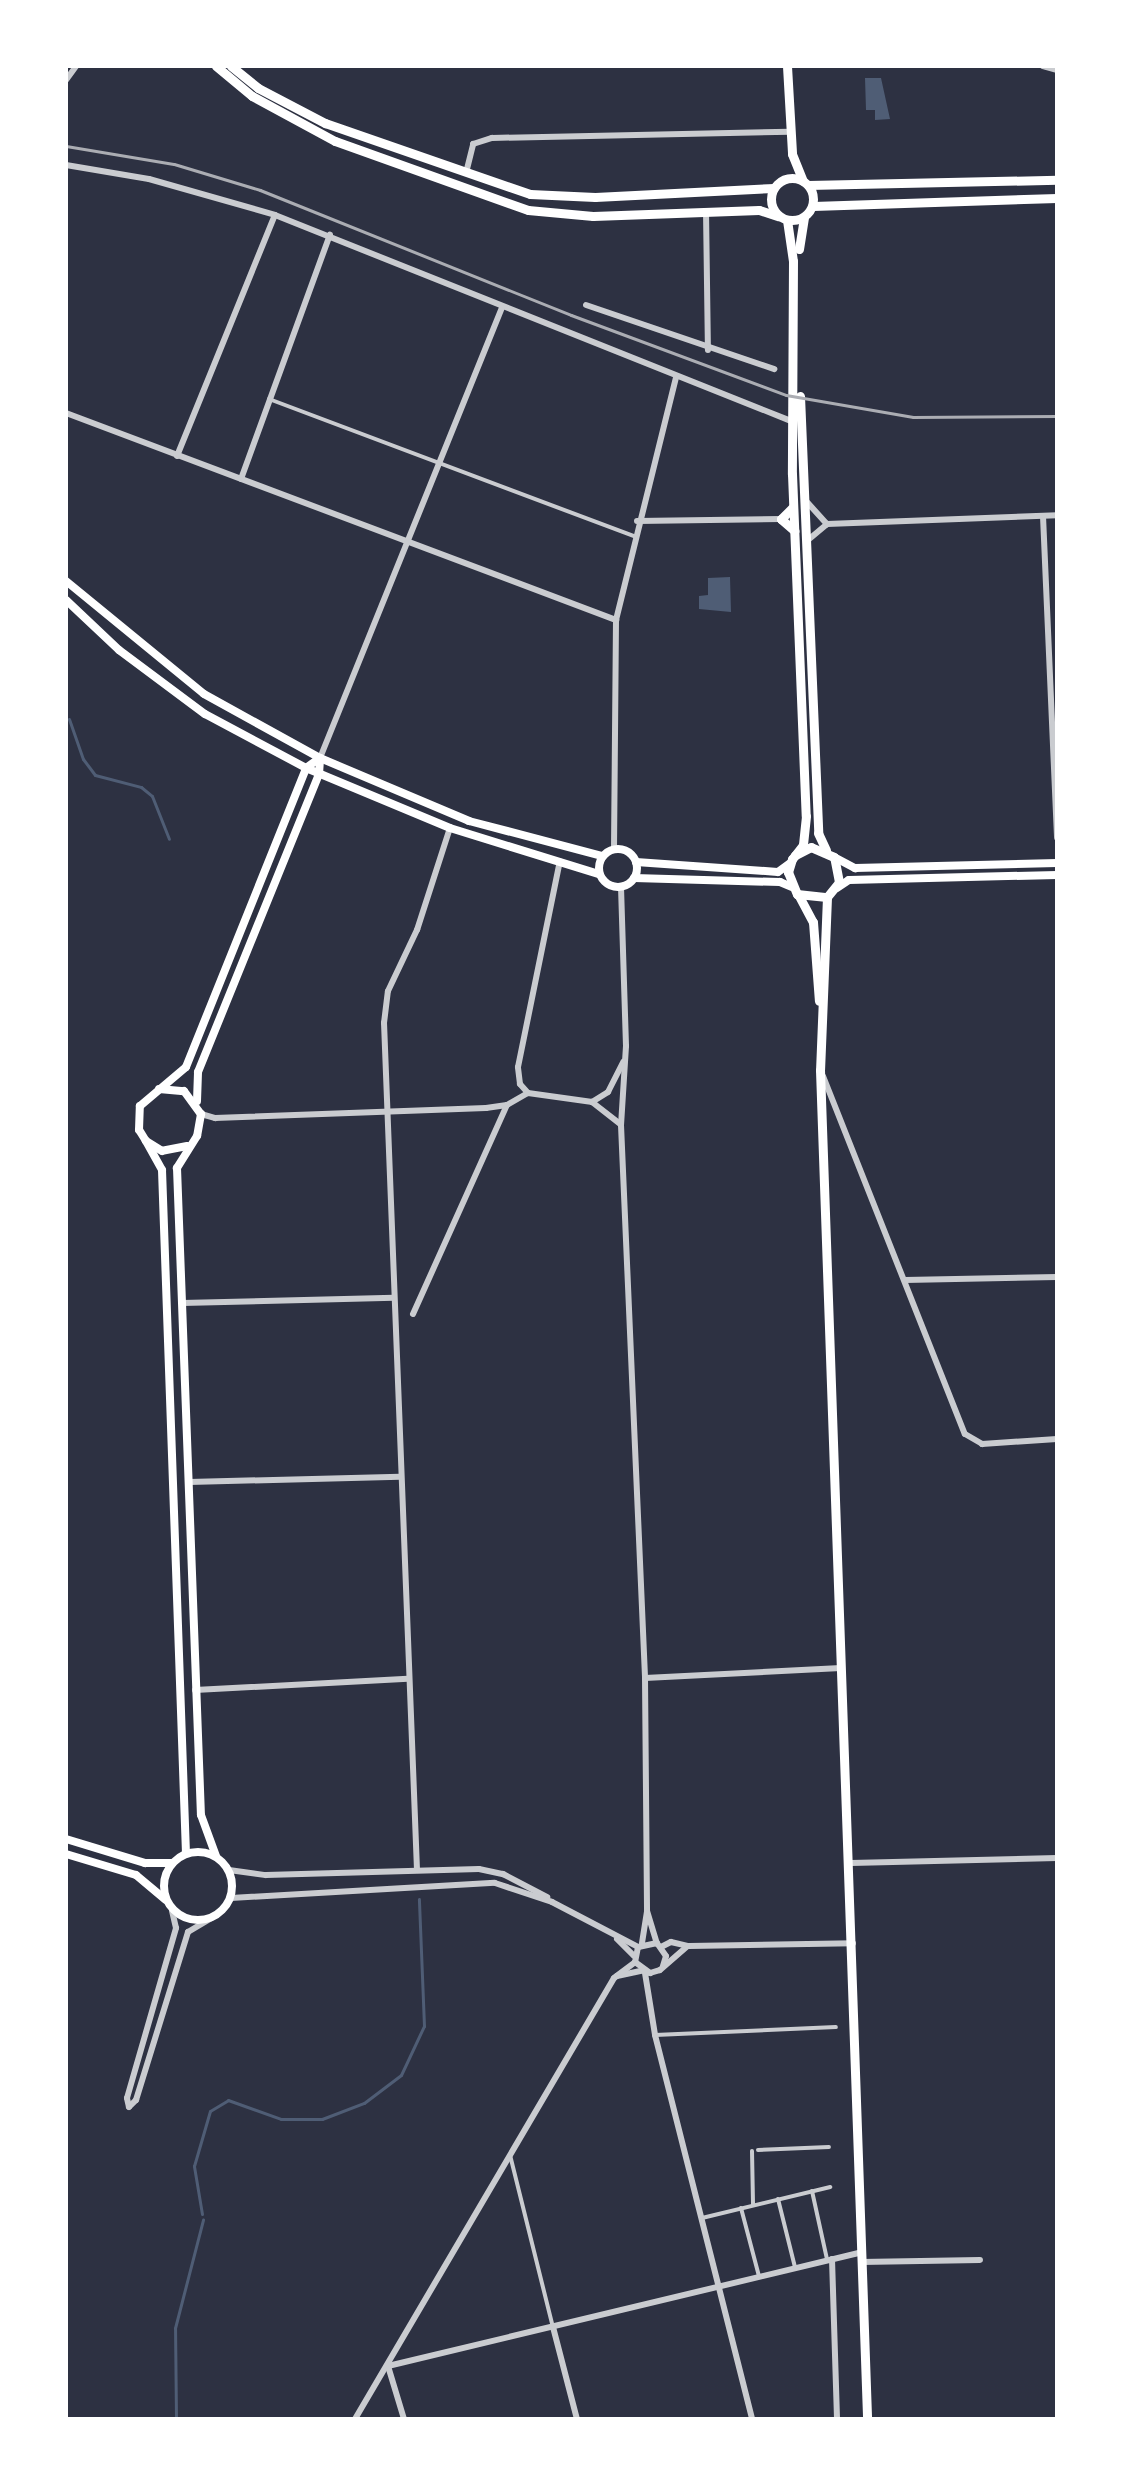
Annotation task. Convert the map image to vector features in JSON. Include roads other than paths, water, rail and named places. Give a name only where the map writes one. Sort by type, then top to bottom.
[{"type":"main road","points":[[216,66],[252,96],[335,141],[485,198],[528,210],[593,216],[759,210],[782,218],[804,217]]},
{"type":"main road","points":[[231,66],[258,88],[325,123],[530,194],[560,198],[774,188]]},
{"type":"main road","points":[[787,66],[792,154],[813,206]]},
{"type":"main road","points":[[792,154],[783,180],[774,188],[771,202],[792,236],[797,356]]},
{"type":"main road","points":[[783,180],[805,183],[1057,180]]},
{"type":"main road","points":[[867,2419],[851,1863],[820,1070],[830,894],[840,873],[818,833],[807,502],[797,410],[799,238],[804,217],[813,206],[1057,198]]},
{"type":"main road","points":[[66,581],[204,694],[320,758],[469,821],[602,856],[614,849],[626,850],[636,862],[778,872],[803,845],[806,816],[791,421],[797,410]]},
{"type":"main road","points":[[794,506],[781,519],[795,531]]},
{"type":"main road","points":[[66,600],[119,650],[205,714],[306,768],[450,828],[599,874],[607,885],[621,887],[634,878],[780,882],[813,900],[830,894],[849,880],[1057,875]]},
{"type":"main road","points":[[186,1853],[162,1170],[139,1130],[140,1106],[186,1067],[306,768],[320,758]]},
{"type":"main road","points":[[197,1104],[198,1072],[319,774],[320,758]]},
{"type":"main road","points":[[792,859],[811,847],[855,868],[1057,863]]},
{"type":"main road","points":[[599,874],[602,856]]},
{"type":"main road","points":[[792,859],[795,890],[813,922],[821,1013]]},
{"type":"main road","points":[[634,878],[636,862]]},
{"type":"main road","points":[[66,1854],[136,1875],[166,1900],[172,1910],[194,1921],[211,1918],[231,1898],[229,1870],[216,1856],[201,1815],[195,1690],[177,1168],[201,1126],[201,1114],[197,1104],[184,1091],[159,1089]]},
{"type":"main road","points":[[146,1141],[162,1151],[190,1144]]},
{"type":"main road","points":[[66,1839],[145,1863],[172,1863]]},
{"type":"main road","points":[[166,1900],[163,1882],[172,1863],[186,1853],[216,1856]]},
{"type":"street","points":[[66,80],[76,66]]},
{"type":"street","points":[[1043,66],[1057,70]]},
{"type":"street","points":[[466,173],[473,144],[492,138],[790,132]]},
{"type":"street","points":[[66,165],[149,179],[275,215],[791,421]]},
{"type":"street","points":[[706,211],[708,350]]},
{"type":"street","points":[[177,456],[275,215]]},
{"type":"street","points":[[241,479],[330,235]]},
{"type":"street","points":[[586,305],[708,350],[774,369]]},
{"type":"street","points":[[320,758],[502,307]]},
{"type":"street","points":[[614,849],[616,620],[637,521],[676,377]]},
{"type":"street","points":[[269,399],[634,536]]},
{"type":"street","points":[[66,413],[616,620]]},
{"type":"street","points":[[807,502],[827,524]]},
{"type":"street","points":[[808,540],[827,524],[1057,515]]},
{"type":"street","points":[[1043,516],[1057,838]]},
{"type":"street","points":[[637,521],[781,519]]},
{"type":"street","points":[[417,1870],[386,1113],[385,1001],[421,919],[425,896],[450,828]]},
{"type":"street","points":[[528,1093],[517,1076],[520,1051],[560,861]]},
{"type":"street","points":[[355,2419],[614,1978],[634,1959],[647,1911],[645,1678],[621,1125],[626,1046],[621,887]]},
{"type":"street","points":[[592,1102],[615,1080],[626,1046]]},
{"type":"street","points":[[820,1070],[973,1442],[1057,1439]]},
{"type":"street","points":[[201,1114],[215,1118],[386,1113],[507,1105],[528,1093],[592,1102],[621,1125]]},
{"type":"street","points":[[413,1314],[507,1105]]},
{"type":"street","points":[[201,1126],[215,1118]]},
{"type":"street","points":[[905,1280],[1057,1277]]},
{"type":"street","points":[[182,1303],[394,1298]]},
{"type":"street","points":[[189,1482],[400,1477]]},
{"type":"street","points":[[645,1678],[844,1668]]},
{"type":"street","points":[[195,1690],[408,1679]]},
{"type":"street","points":[[851,1863],[1057,1858]]},
{"type":"street","points":[[229,1870],[266,1875],[490,1870],[640,1945],[671,1942],[689,1946],[853,1943]]},
{"type":"street","points":[[231,1898],[495,1883],[552,1902]]},
{"type":"street","points":[[172,1910],[176,1928],[127,2098],[129,2107],[136,2100],[188,1932],[211,1918]]},
{"type":"street","points":[[647,1911],[663,1966]]},
{"type":"street","points":[[612,1933],[643,1972],[655,2035],[752,2419]]},
{"type":"street","points":[[614,1978],[663,1966],[689,1946]]},
{"type":"street","points":[[655,2035],[836,2027]]},
{"type":"street","points":[[758,2150],[829,2147]]},
{"type":"street","points":[[752,2151],[753,2205]]},
{"type":"street","points":[[510,2154],[577,2419]]},
{"type":"street","points":[[702,2218],[830,2187]]},
{"type":"street","points":[[812,2191],[829,2259],[837,2419]]},
{"type":"street","points":[[778,2199],[795,2267]]},
{"type":"street","points":[[741,2208],[759,2276]]},
{"type":"street","points":[[388,2366],[829,2259],[980,2260]]},
{"type":"street","points":[[388,2366],[404,2419]]},
{"type":"water","points":[[865,78],[881,78],[890,119],[875,120],[875,110],[866,110]]},
{"type":"water","points":[[730,577],[731,612],[699,609],[699,596],[708,595],[708,578]]},
{"type":"waterway","points":[[69,719],[83,759],[95,775],[141,787],[152,796],[169,839]]},
{"type":"waterway","points":[[202,2214],[194,2166],[210,2111],[228,2100],[281,2119],[322,2119],[364,2103],[401,2075],[424,2026],[419,1899]]},
{"type":"waterway","points":[[176,2419],[175,2328],[203,2220]]},
{"type":"railway","points":[[66,146],[174,164],[260,190],[571,315],[786,395],[913,417],[1057,416]]}]
